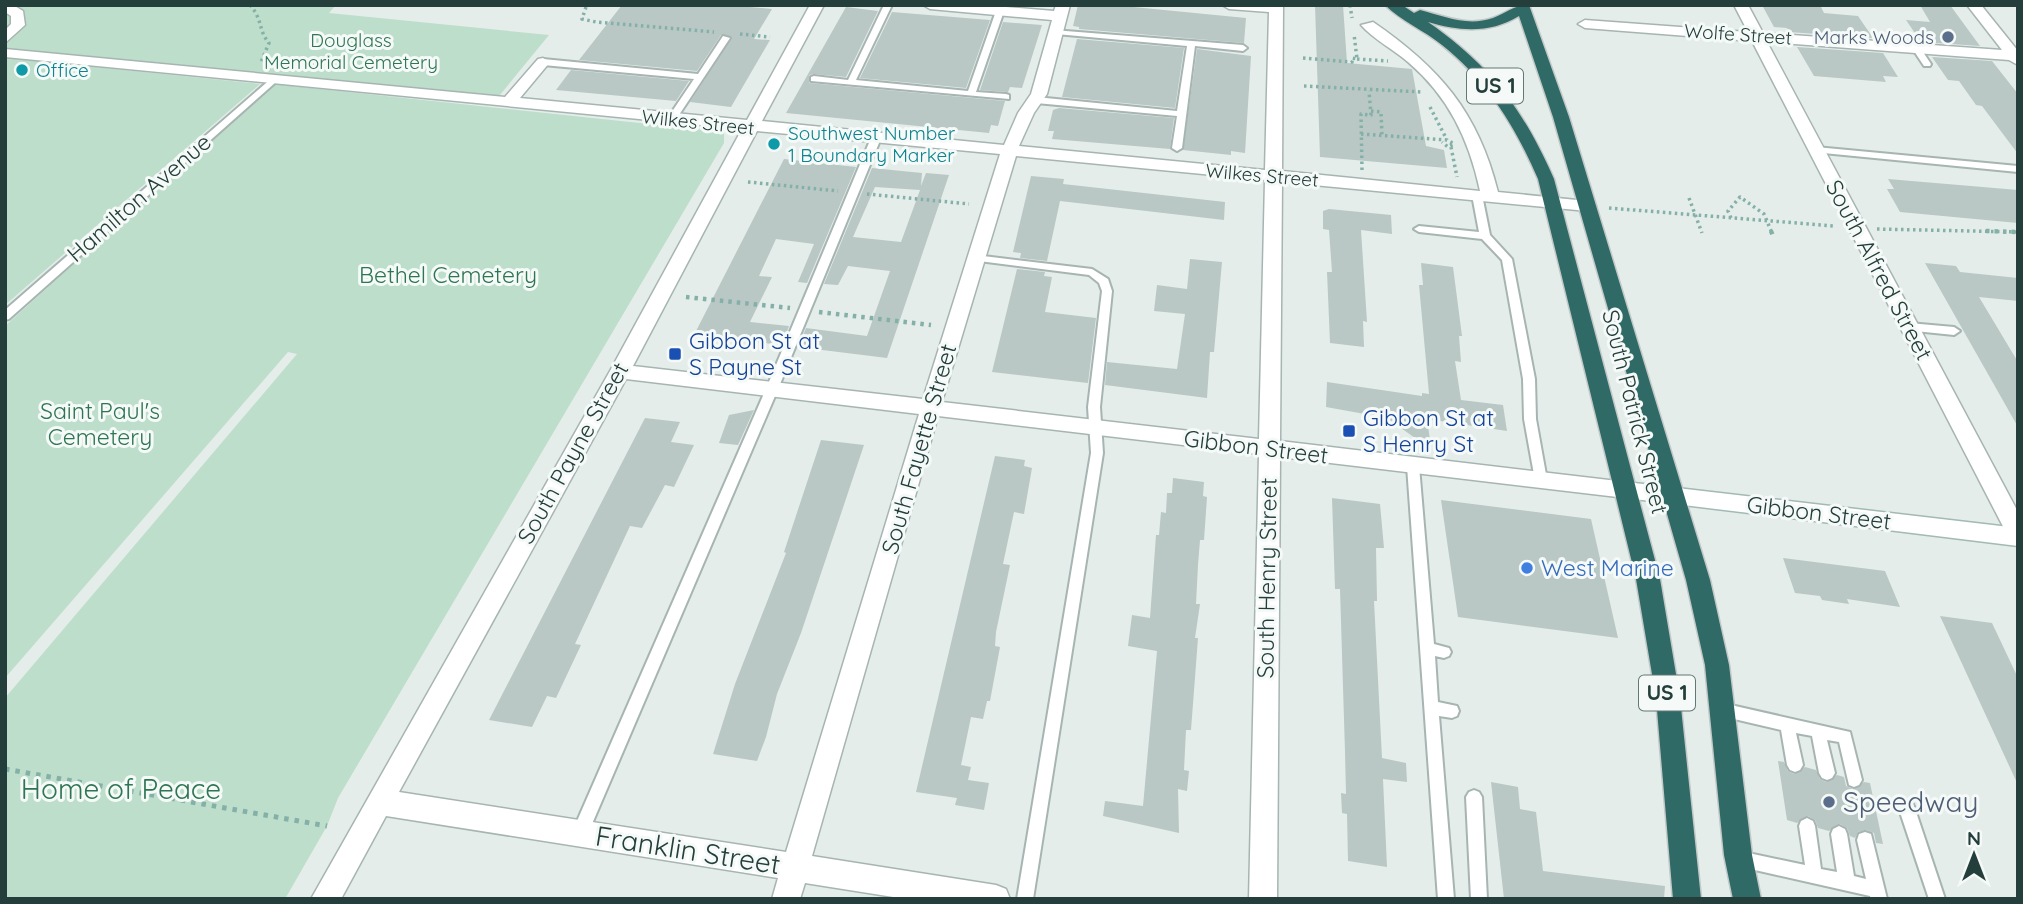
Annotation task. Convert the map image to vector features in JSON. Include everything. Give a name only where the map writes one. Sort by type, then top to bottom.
[{"type":"highway","name":"South Patrick Street","points":[[1392,5],[1454,47],[1494,85],[1528,132],[1552,202],[1648,579],[1668,698],[1687,899]]},
{"type":"highway","points":[[1399,5],[1445,23],[1463,26],[1504,20],[1522,6]]},
{"type":"highway","name":"South Patrick Street","points":[[1522,6],[1587,206],[1700,592],[1717,665],[1739,859],[1747,899]]},
{"type":"street","name":"South Payne Street","points":[[325,899],[620,371],[817,5]]},
{"type":"street","points":[[930,5],[1000,11],[1062,11]]},
{"type":"street","points":[[1229,5],[1276,7]]},
{"type":"street","name":"South Alfred Street","points":[[1741,5],[2018,536]]},
{"type":"street","points":[[1974,5],[2016,57]]},
{"type":"street","points":[[5,6],[18,15],[18,25],[5,39]]},
{"type":"street","name":"South Henry Street","points":[[1263,899],[1276,7]]},
{"type":"street","name":"South Fayette Street","points":[[786,899],[975,258],[1009,151],[1026,113],[1036,100],[1062,11]]},
{"type":"street","name":"Wolfe Street","points":[[1584,24],[1756,35],[2016,57]]},
{"type":"street","points":[[1368,26],[1414,58],[1446,91],[1475,136],[1483,195]]},
{"type":"street","name":"Wilkes Street","points":[[5,53],[1587,206]]},
{"type":"street","points":[[509,102],[543,62]]},
{"type":"street","name":"Gibbon Street","points":[[620,371],[2018,536]]},
{"type":"street","name":"Franklin Street","points":[[379,802],[996,899]]},
{"type":"lane","points":[[851,82],[888,5]]},
{"type":"lane","points":[[971,94],[1000,11]]},
{"type":"lane","points":[[1056,32],[1243,48]]},
{"type":"lane","points":[[672,119],[728,36]]},
{"type":"lane","points":[[1177,148],[1191,44]]},
{"type":"lane","points":[[1916,48],[1927,64]]},
{"type":"lane","points":[[543,62],[700,77]]},
{"type":"lane","name":"Hamilton Avenue","points":[[5,316],[267,79]]},
{"type":"lane","points":[[814,79],[1006,97]]},
{"type":"lane","points":[[1036,100],[1182,114]]},
{"type":"lane","points":[[580,833],[772,389],[876,138]]},
{"type":"lane","points":[[1816,150],[2018,169]]},
{"type":"lane","points":[[1483,195],[1486,236],[1507,259],[1530,379],[1530,419],[1541,480]]},
{"type":"lane","points":[[1419,229],[1486,236]]},
{"type":"lane","points":[[975,258],[1093,272],[1104,281],[1107,291],[1094,407],[1097,453],[1025,899]]},
{"type":"lane","points":[[1909,327],[1954,331]]},
{"type":"lane","points":[[1413,466],[1446,899]]},
{"type":"lane","points":[[1427,649],[1444,652]]},
{"type":"lane","points":[[1432,708],[1452,711]]},
{"type":"lane","points":[[1722,710],[1844,737],[1854,780]]},
{"type":"lane","points":[[1787,724],[1795,765]]},
{"type":"lane","points":[[1818,731],[1827,773]]},
{"type":"lane","points":[[1474,797],[1479,899]]},
{"type":"lane","points":[[1907,809],[1937,899]]},
{"type":"lane","points":[[1807,826],[1814,875]]},
{"type":"lane","points":[[1839,834],[1847,882]]},
{"type":"lane","points":[[1866,840],[1877,894]]},
{"type":"lane","points":[[1739,859],[1847,882],[1877,894]]},
{"type":"path","points":[[250,5],[261,18],[262,34],[269,43],[260,61],[271,70],[267,79]]},
{"type":"path","points":[[580,5],[598,5]]},
{"type":"path","points":[[1303,58],[1352,62],[1352,58],[1357,59],[1350,5]]},
{"type":"path","points":[[586,7],[582,19],[596,22],[716,32]]},
{"type":"path","points":[[728,36],[770,37]]},
{"type":"path","points":[[1304,86],[1369,91]]},
{"type":"path","points":[[1371,111],[1369,87],[1446,91]]},
{"type":"path","points":[[1362,172],[1361,114],[1371,114],[1371,111]]},
{"type":"path","points":[[1371,111],[1381,112],[1382,136]]},
{"type":"path","points":[[1361,134],[1451,141],[1454,145],[1451,147],[1458,181]]},
{"type":"path","points":[[1731,218],[1728,211],[1740,197],[1765,214],[1773,236]]},
{"type":"path","points":[[1689,198],[1702,233]]},
{"type":"path","points":[[1587,206],[1857,228],[2018,232]]},
{"type":"path","points":[[5,769],[327,826]]},
{"type":"green space","name":"Douglass Memorial Cemetery","points":[[5,5],[336,5],[329,13],[549,35],[495,101],[60,59],[55,63],[260,84],[5,305]]},
{"type":"green space","name":"Bethel Cemetery","points":[[273,84],[724,132],[724,143],[338,798],[327,826],[285,899],[5,899],[5,698],[297,354],[288,352],[5,678],[5,326]]},
{"type":"building","points":[[622,5],[727,5],[772,9],[754,39],[770,40],[731,107],[690,102],[732,37],[721,35],[697,71],[579,60]]},
{"type":"building","points":[[1078,5],[1113,5],[1246,18],[1244,43],[1079,29],[1073,26]]},
{"type":"building","points":[[1315,5],[1343,5],[1347,63],[1412,69],[1426,146],[1444,150],[1447,168],[1320,157]]},
{"type":"building","points":[[1762,5],[1820,5],[1824,13],[1858,16],[1873,38],[1789,32],[1787,28],[1774,27]]},
{"type":"building","points":[[1920,5],[1950,5],[1980,46],[1921,42],[1906,20],[1930,22]]},
{"type":"building","points":[[846,7],[878,11],[846,77],[813,74],[809,75],[809,83],[1005,101],[998,126],[991,125],[989,133],[786,113]]},
{"type":"building","points":[[892,12],[990,20],[966,88],[860,78]]},
{"type":"building","points":[[1003,22],[1042,25],[1022,88],[1010,87],[1008,92],[980,90]]},
{"type":"building","points":[[1077,39],[1184,48],[1175,108],[1062,97]]},
{"type":"building","points":[[1797,47],[1883,53],[1898,77],[1883,76],[1886,82],[1814,76]]},
{"type":"building","points":[[1197,49],[1251,56],[1245,153],[1231,151],[1231,155],[1183,150]]},
{"type":"building","points":[[1932,57],[1992,61],[2018,94],[2018,154],[1982,106],[1976,105],[1959,81],[1948,80]]},
{"type":"building","points":[[571,70],[689,81],[676,101],[556,90]]},
{"type":"building","points":[[1059,108],[1174,118],[1170,149],[1052,139],[1054,131],[1048,131],[1053,110]]},
{"type":"building","points":[[784,159],[856,167],[807,283],[798,282],[814,244],[776,239],[759,276],[772,277],[750,322],[789,326],[782,345],[694,335]]},
{"type":"building","points":[[872,168],[922,173],[921,186],[926,173],[949,175],[887,358],[798,347],[806,328],[867,336],[890,271],[848,266],[838,285],[824,284]],"holes":[[[875,187],[920,190],[901,242],[853,237]]]},
{"type":"building","points":[[1031,176],[1064,179],[1063,184],[1225,202],[1224,220],[1060,201],[1047,261],[1020,258],[1021,253],[1013,252]]},
{"type":"building","points":[[1888,179],[2018,190],[2018,223],[1900,212],[1887,189],[1894,189]]},
{"type":"building","points":[[1329,209],[1391,215],[1392,234],[1361,230],[1367,322],[1363,321],[1364,347],[1330,343],[1327,272],[1332,272],[1329,230],[1323,229],[1323,211]]},
{"type":"building","points":[[1190,259],[1222,262],[1207,398],[1105,385],[1107,362],[1177,369],[1185,314],[1154,311],[1157,285],[1187,289]]},
{"type":"building","points":[[1421,263],[1453,267],[1462,336],[1459,336],[1461,362],[1455,361],[1461,400],[1503,405],[1507,431],[1427,419],[1430,440],[1415,438],[1387,418],[1326,407],[1327,382],[1422,396],[1422,393],[1429,394],[1419,285],[1423,285]]},
{"type":"building","points":[[1925,263],[1956,266],[1960,272],[2018,278],[2018,301],[1979,297],[2018,362],[2018,427]]},
{"type":"building","points":[[1017,269],[1045,272],[1044,276],[1052,277],[1045,312],[1096,318],[1088,383],[992,372]]},
{"type":"building","points":[[754,410],[738,445],[719,443],[729,415]]},
{"type":"building","points":[[645,418],[680,422],[671,442],[694,445],[674,487],[665,485],[642,528],[630,526],[575,644],[581,645],[556,698],[547,696],[532,727],[489,720]]},
{"type":"building","points":[[821,440],[864,445],[801,633],[777,694],[766,737],[757,761],[713,754],[735,684],[786,553],[784,552]]},
{"type":"building","points":[[995,456],[1025,460],[1024,466],[1032,468],[1024,514],[1014,512],[1003,564],[1010,565],[996,632],[995,646],[1000,647],[990,701],[987,701],[983,719],[971,717],[961,765],[971,767],[968,780],[989,783],[984,810],[955,805],[957,798],[916,792]]},
{"type":"building","points":[[1173,478],[1204,482],[1203,496],[1207,497],[1204,540],[1200,540],[1198,565],[1196,604],[1200,604],[1195,638],[1198,638],[1191,730],[1186,730],[1184,770],[1189,771],[1187,791],[1178,789],[1179,833],[1103,816],[1105,801],[1143,806],[1157,651],[1128,646],[1132,615],[1150,618],[1156,535],[1159,535],[1161,512],[1166,513],[1167,493],[1172,493]]},
{"type":"building","points":[[1332,498],[1380,504],[1384,548],[1376,548],[1377,601],[1374,601],[1382,758],[1406,763],[1407,782],[1383,779],[1387,867],[1348,861],[1347,814],[1342,813],[1341,793],[1346,794],[1345,752],[1340,589],[1335,589]]},
{"type":"building","name":"West Marine","points":[[1441,500],[1591,519],[1618,638],[1458,617]]},
{"type":"building","points":[[1783,558],[1885,571],[1900,607],[1847,599],[1849,604],[1795,593]]},
{"type":"building","points":[[1940,616],[1992,623],[2018,678],[2018,785]]},
{"type":"building","name":"Speedway","points":[[1778,761],[1784,762],[1788,771],[1794,774],[1805,767],[1816,770],[1820,779],[1826,782],[1837,775],[1844,777],[1846,786],[1853,789],[1864,782],[1870,783],[1883,844],[1876,843],[1874,833],[1866,830],[1858,832],[1855,838],[1840,824],[1829,831],[1818,828],[1815,820],[1808,816],[1797,823],[1787,820]]},
{"type":"building","points":[[1491,782],[1518,787],[1520,809],[1536,812],[1543,871],[1665,886],[1664,899],[1504,899]]},
{"type":"place","name":"Marks Woods","points":[[1948,37]]},
{"type":"place","name":"Office","points":[[22,70]]},
{"type":"place","name":"Southwest Number 1 Boundary Marker","points":[[774,144]]},
{"type":"place","name":"Gibbon St at S Payne St","points":[[675,354]]},
{"type":"place","name":"Gibbon St at S Henry St","points":[[1349,431]]},
{"type":"place","name":"West Marine","points":[[1527,568]]},
{"type":"place","name":"Speedway","points":[[1829,802]]},
{"type":"park label","name":"Saint Paul's Cemetery","points":[[100,424]]},
{"type":"park label","name":"Home of Peace","points":[[121,789]]}]
